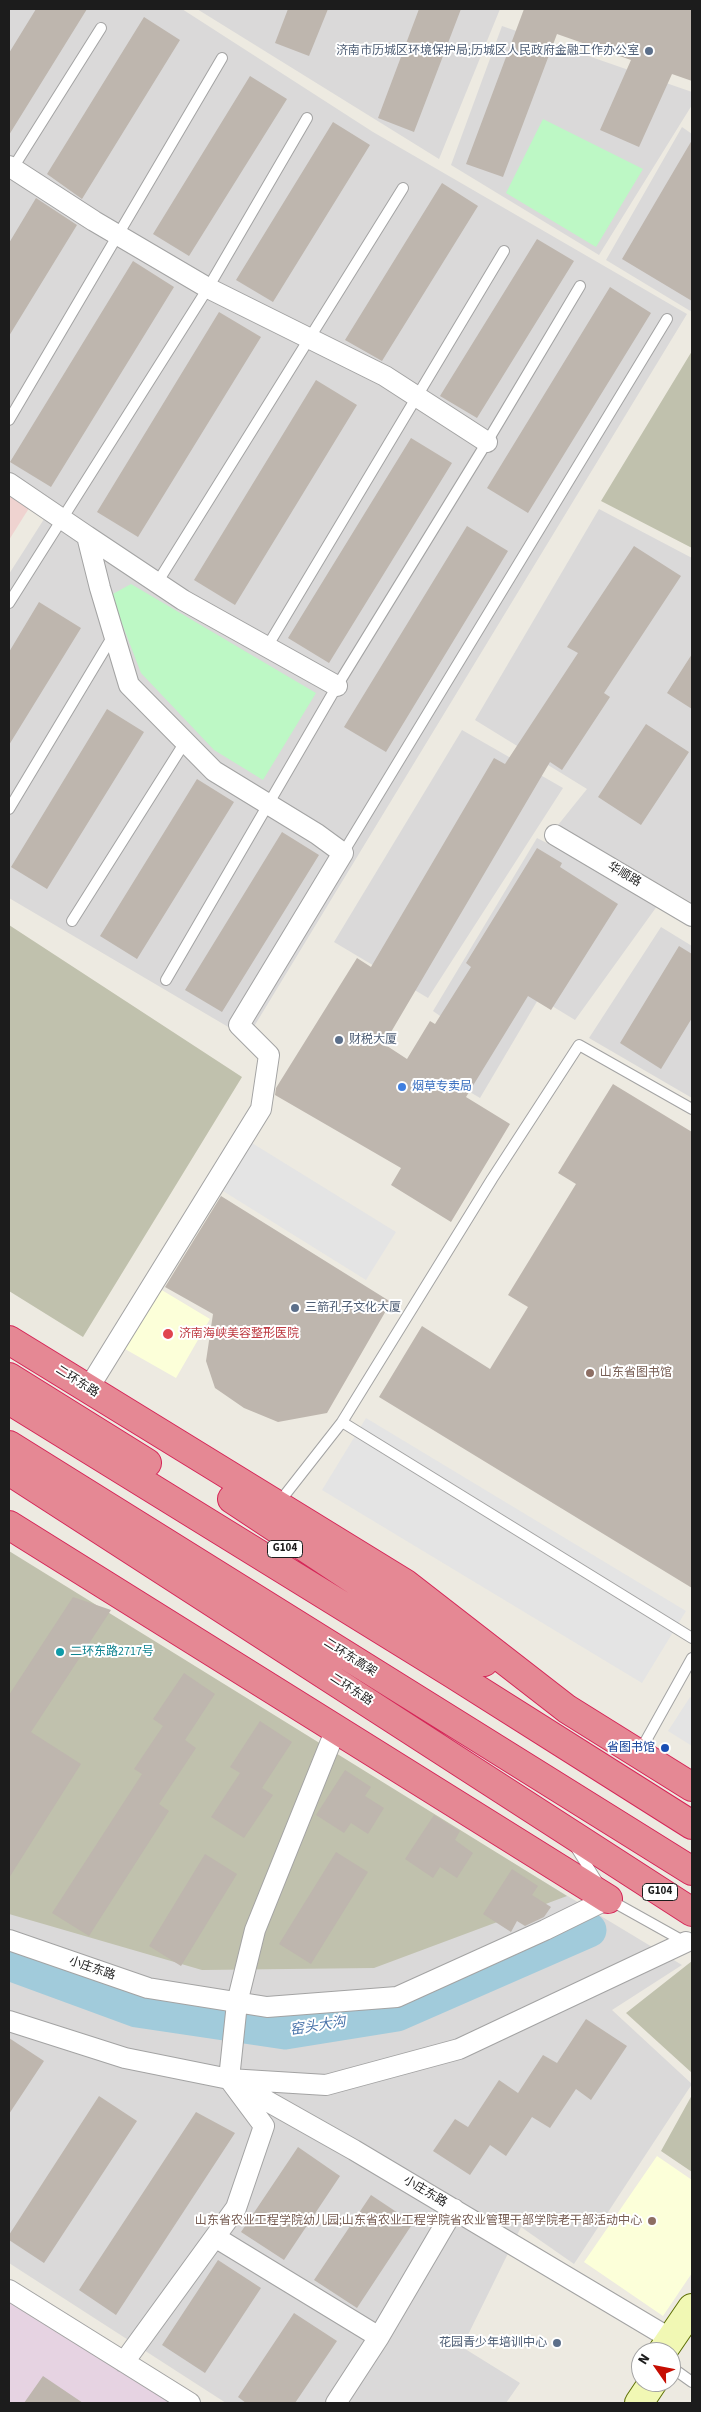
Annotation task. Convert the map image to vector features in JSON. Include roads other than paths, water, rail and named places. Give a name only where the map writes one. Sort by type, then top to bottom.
[{"type":"highway","name":"二环东路","points":[[9,1340],[406,1584],[567,1709],[692,1787]]},
{"type":"highway","points":[[9,1358],[207,1483],[445,1640],[567,1709]]},
{"type":"highway","name":"二环东路","points":[[9,1377],[484,1676],[567,1709]]},
{"type":"highway","points":[[9,1400],[453,1674],[692,1825]]},
{"type":"highway","name":"二环东高架","points":[[9,1445],[692,1871]]},
{"type":"highway","name":"二环东路","points":[[9,1471],[334,1679],[493,1785],[692,1912]]},
{"type":"highway","points":[[9,1491],[384,1727],[493,1785]]},
{"type":"highway","points":[[9,1525],[608,1899]]},
{"type":"main road","points":[[672,2342],[692,2308]]},
{"type":"main road","points":[[674,2342],[692,2322]]},
{"type":"main road","points":[[628,2403],[635,2392]]},
{"type":"main road","points":[[639,2403],[646,2392]]},
{"type":"street","points":[[10,169],[208,288],[385,376],[487,442]]},
{"type":"street","points":[[9,483],[183,600],[337,686]]},
{"type":"street","points":[[87,536],[129,685],[214,771],[343,853],[239,1025],[269,1054],[261,1109],[88,1389]]},
{"type":"street","name":"华顺路","points":[[555,835],[692,916]]},
{"type":"street","points":[[124,2362],[236,2208],[264,2126],[229,2079],[237,2003],[255,1930],[336,1729]]},
{"type":"street","name":"小庄东路","points":[[9,1940],[148,1988],[267,2007],[397,1997],[545,1930],[608,1899]]},
{"type":"street","points":[[9,2021],[125,2058],[229,2079],[326,2085],[459,2049],[689,1944]]},
{"type":"street","name":"小庄东路","points":[[229,2079],[454,2209],[659,2342]]},
{"type":"street","points":[[336,2403],[380,2337],[454,2209]]},
{"type":"street","points":[[215,2237],[380,2337]]},
{"type":"street","points":[[9,2290],[190,2403]]},
{"type":"lane","points":[[10,169],[101,28]]},
{"type":"lane","points":[[9,420],[222,58]]},
{"type":"lane","points":[[9,604],[208,288],[307,118]]},
{"type":"lane","points":[[157,583],[311,339],[403,188]]},
{"type":"lane","points":[[267,647],[504,251]]},
{"type":"lane","points":[[166,980],[337,686],[487,442],[580,286]]},
{"type":"lane","points":[[343,853],[667,319]]},
{"type":"lane","points":[[9,809],[114,633]]},
{"type":"lane","points":[[72,921],[185,742]]},
{"type":"lane","points":[[277,1506],[342,1422],[492,1179],[578,1045],[692,1109]]},
{"type":"lane","points":[[342,1422],[692,1638]]},
{"type":"lane","points":[[638,1754],[692,1658]]},
{"type":"lane","points":[[565,1831],[608,1899],[689,1944]]},
{"type":"lane","points":[[681,2374],[692,2382]]},
{"type":"waterway","name":"窑头大沟","points":[[9,1963],[137,2010],[285,2032],[397,2014],[589,1930]]},
{"type":"place","name":"济南市历城区环境保护局;历城区人民政府金融工作办公室","points":[[649,51]]},
{"type":"place","name":"财税大厦","points":[[339,1040]]},
{"type":"place","name":"烟草专卖局","points":[[402,1087]]},
{"type":"place","name":"三箭孔子文化大厦","points":[[295,1308]]},
{"type":"place","name":"济南海峡美容整形医院","points":[[168,1334]]},
{"type":"place","name":"山东省图书馆","points":[[590,1373]]},
{"type":"place","name":"二环东路2717号","points":[[60,1652]]},
{"type":"place","name":"省图书馆","points":[[665,1748]]},
{"type":"place","name":"山东省农业工程学院幼儿园;山东省农业工程学院省农业管理干部学院老干部活动中心","points":[[652,2221]]},
{"type":"place","name":"花园青少年培训中心","points":[[557,2343]]}]
